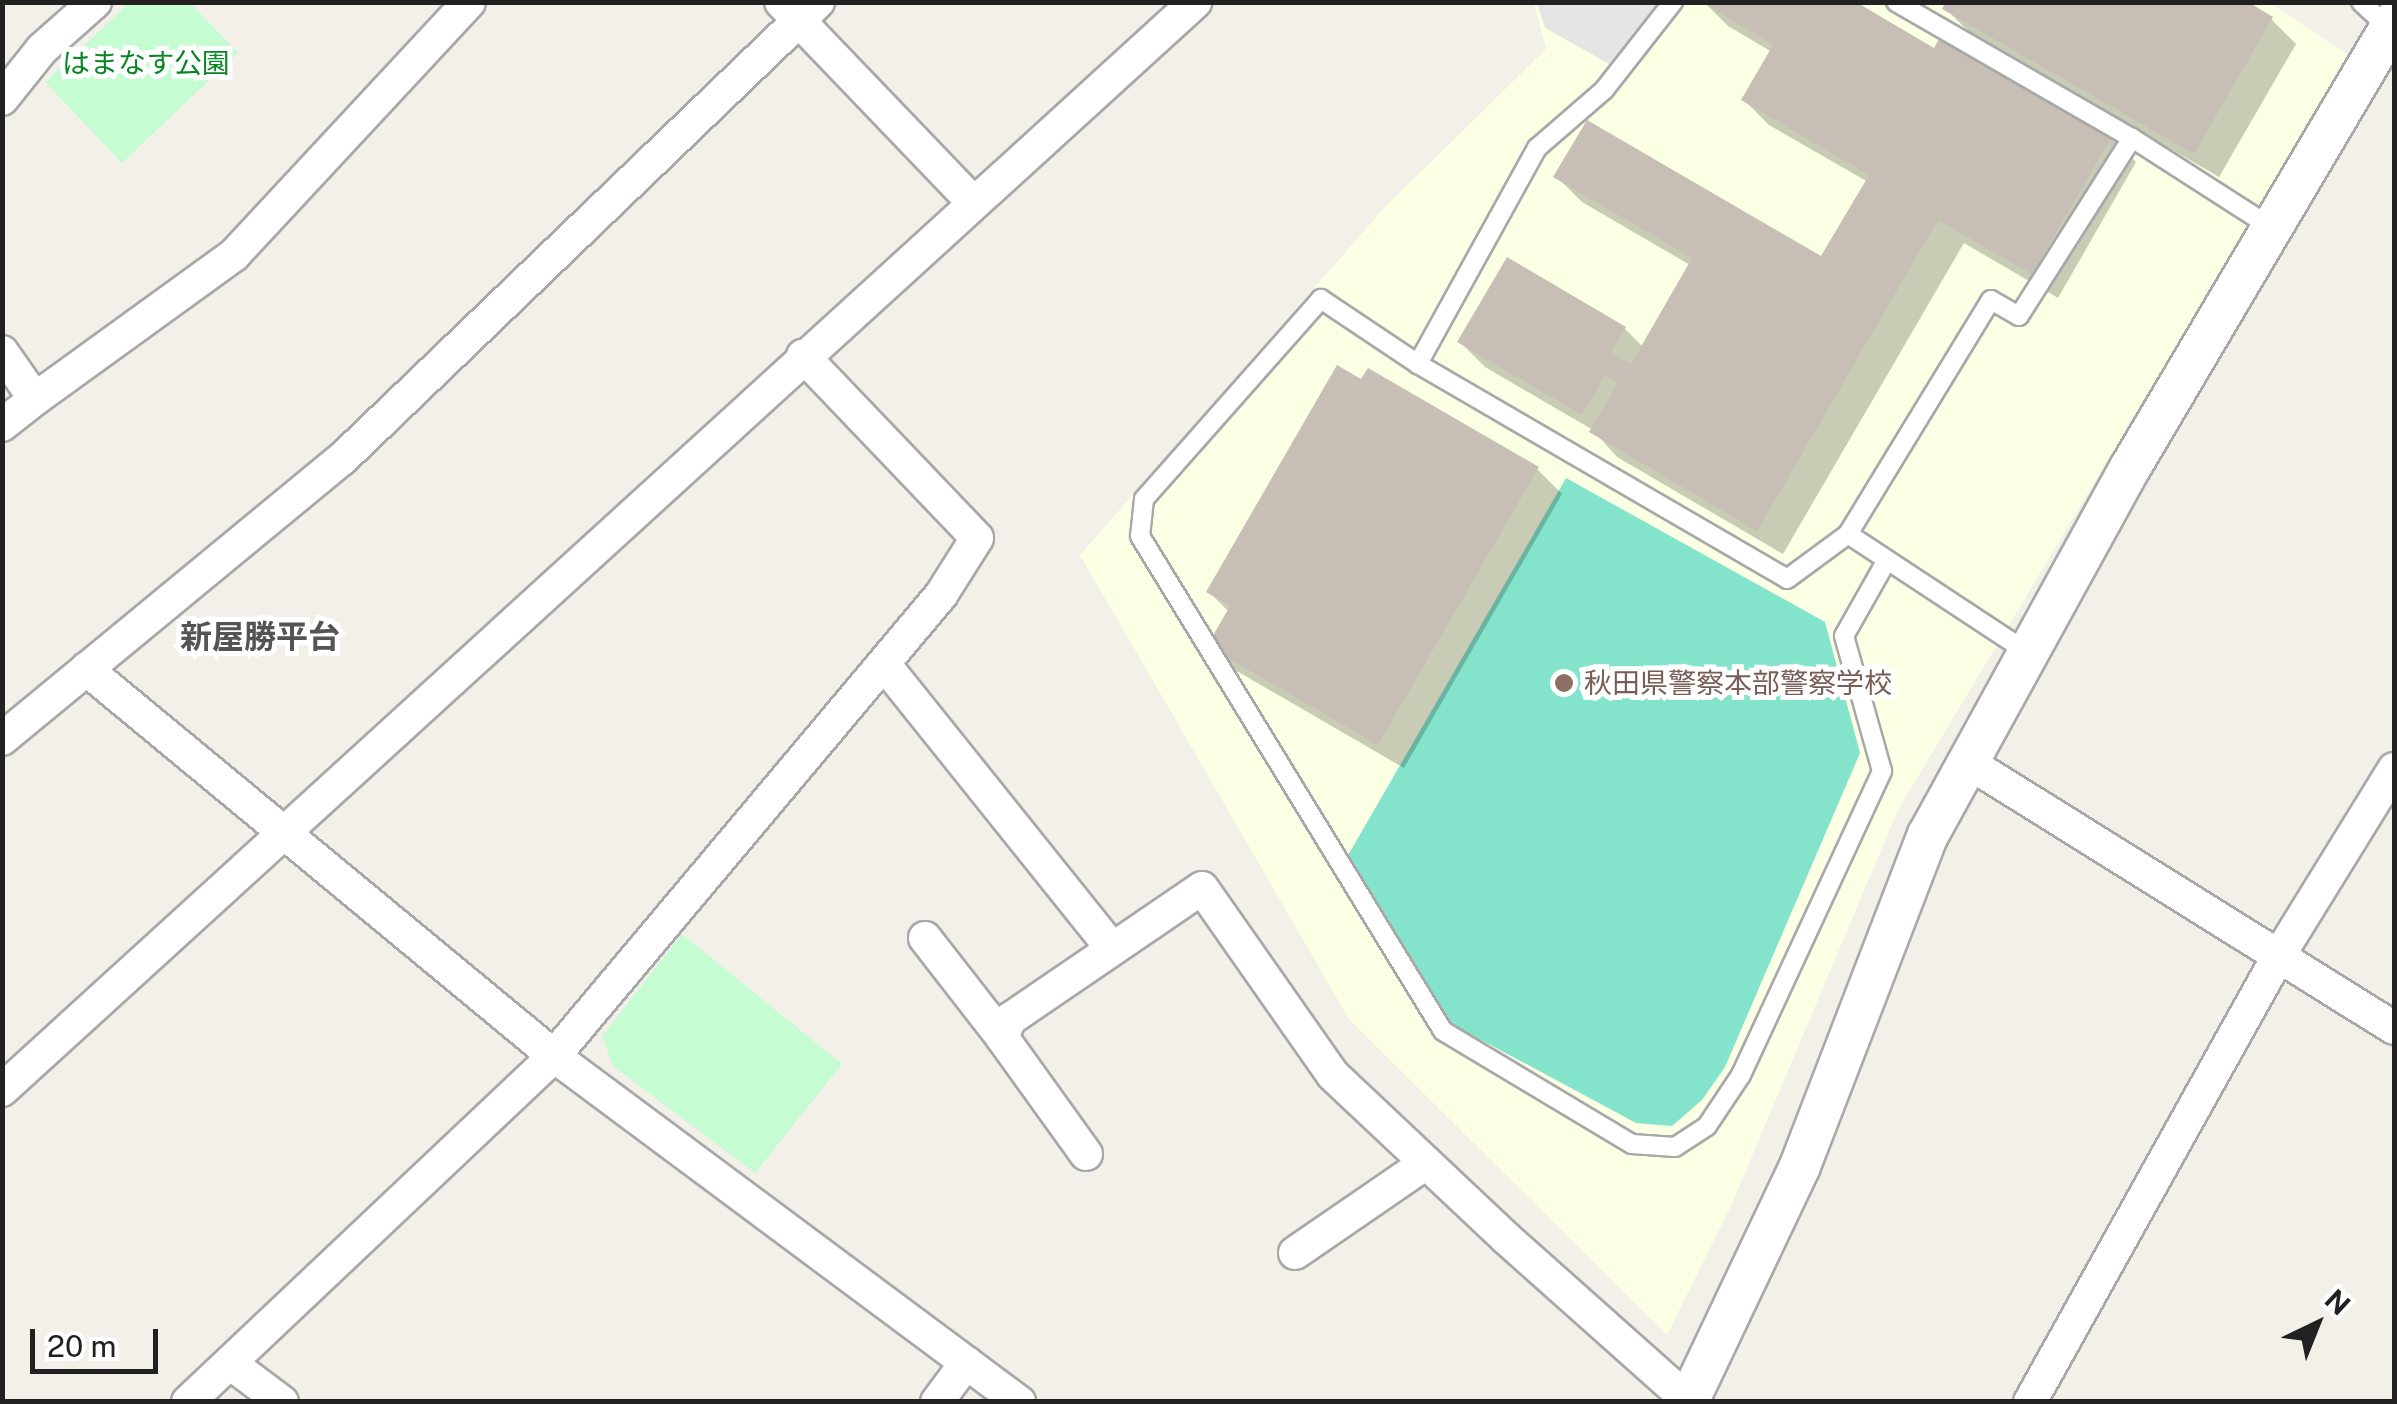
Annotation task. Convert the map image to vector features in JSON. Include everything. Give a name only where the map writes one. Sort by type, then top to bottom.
[{"type":"street","points":[[2,99],[42,50],[95,2]]},
{"type":"street","points":[[2,425],[234,255],[469,2]]},
{"type":"street","points":[[2,1090],[1195,2]]},
{"type":"street","points":[[2,740],[342,460],[799,8],[972,202]]},
{"type":"street","points":[[1002,1037],[1010,1019],[1202,888],[1333,1076],[1688,1401],[1800,1166],[1928,835],[2027,652],[2272,228],[2382,18]]},
{"type":"street","points":[[2,352],[35,399]]},
{"type":"street","points":[[188,1402],[554,1056],[942,595],[977,538],[803,356]]},
{"type":"street","points":[[884,664],[1112,949]]},
{"type":"street","points":[[86,669],[282,836],[554,1056],[1019,1402]]},
{"type":"street","points":[[1966,761],[2394,1028]]},
{"type":"street","points":[[2030,1402],[2278,958],[2394,769]]},
{"type":"street","points":[[925,938],[1086,1154]]},
{"type":"street","points":[[1295,1253],[1426,1163]]},
{"type":"street","points":[[230,1363],[282,1402]]},
{"type":"street","points":[[937,1402],[966,1363]]},
{"type":"lane","points":[[1418,364],[1536,148],[1604,90],[1673,2]]},
{"type":"lane","points":[[1896,2],[2132,138],[2272,228]]},
{"type":"lane","points":[[1887,560],[1844,636],[1882,771],[1733,1088],[1707,1126],[1675,1147],[1632,1144],[1443,1031],[1140,536],[1144,499],[1321,299],[1418,364],[1788,579],[1848,534],[1992,300],[2019,316],[2132,138]]},
{"type":"lane","points":[[1848,534],[2027,652]]},
{"type":"shaded area","name":"秋田県警察本部警察学校","points":[[1534,3],[2270,3],[2350,56],[1898,810],[1731,1206],[1667,1335],[1349,1019],[1080,555],[1386,206],[1546,49]]},
{"type":"shaded area","points":[[1537,3],[1662,3],[1611,65],[1545,28]]},
{"type":"green space","name":"はまなす公園","points":[[129,3],[190,3],[238,53],[122,163],[45,82]]},
{"type":"green space","points":[[1566,478],[1825,622],[1860,753],[1725,1067],[1702,1100],[1672,1126],[1636,1123],[1446,1021],[1343,864]]},
{"type":"green space","points":[[682,934],[842,1064],[755,1173],[613,1066],[602,1036]]},
{"type":"building","points":[[1702,2],[1856,2],[1934,48],[1941,35],[2113,135],[2032,274],[1938,220],[1757,531],[1589,432],[1618,383],[1605,375],[1582,415],[1457,342],[1507,257],[1626,327],[1611,352],[1631,364],[1692,258],[1553,177],[1587,120],[1821,256],[1869,175],[1741,100],[1773,45]]},
{"type":"building","points":[[1946,2],[2248,2],[2273,17],[2194,154],[1942,9]]},
{"type":"building","points":[[1337,365],[1361,379],[1368,368],[1539,467],[1378,745],[1207,646],[1230,606],[1206,592]]},
{"type":"place","name":"秋田県警察本部警察学校","points":[[1564,683]]},
{"type":"district","name":"新屋勝平台","points":[[260,637]]}]
